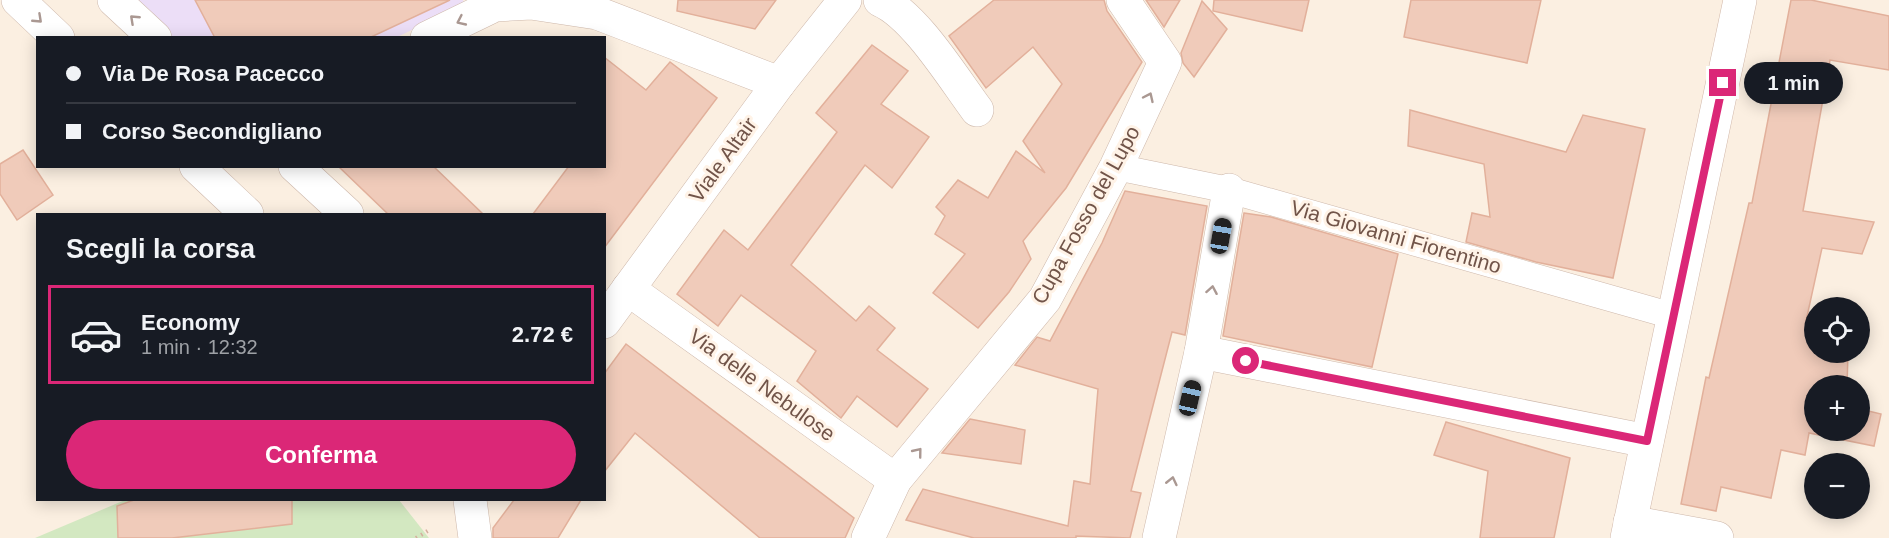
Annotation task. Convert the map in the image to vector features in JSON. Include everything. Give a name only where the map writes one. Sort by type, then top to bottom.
[{"type":"street","points":[[18,0],[56,36]]},
{"type":"street","points":[[114,0],[153,36]]},
{"type":"street","name":"Viale Altair","points":[[606,319],[779,83],[845,0]]},
{"type":"street","points":[[880,0],[893,7],[910,22],[977,110]]},
{"type":"street","name":"Cupa Fosso del Lupo","points":[[868,538],[895,480],[1045,299],[1116,167],[1166,62],[1123,0]]},
{"type":"street","points":[[1717,538],[1628,530],[1740,0]]},
{"type":"street","points":[[431,36],[494,3],[531,3],[597,13],[779,83]]},
{"type":"street","name":"Via Giovanni Fiorentino","points":[[1116,167],[1229,190],[1673,316]]},
{"type":"street","points":[[200,168],[246,213]]},
{"type":"street","points":[[297,168],[346,213]]},
{"type":"street","points":[[1159,538],[1201,352],[1229,190]]},
{"type":"street","name":"Via delle Nebulose","points":[[628,290],[895,480]]},
{"type":"street","points":[[1201,352],[1647,441]]},
{"type":"street","points":[[470,501],[475,538]]},
{"type":"path","points":[[416,538],[431,529]]},
{"type":"shaded area","points":[[135,0],[463,0],[465,5],[399,36],[172,36]]},
{"type":"green space","points":[[123,501],[400,501],[429,538],[35,538]]},
{"type":"building","points":[[195,0],[450,0],[373,36],[214,36]]},
{"type":"building","points":[[678,0],[776,0],[755,29],[677,11]]},
{"type":"building","points":[[994,0],[1104,0],[1107,11],[1142,62],[1066,188],[1023,241],[1031,259],[1009,292],[978,328],[933,293],[965,254],[935,234],[945,216],[936,207],[958,180],[988,198],[1016,151],[1045,173],[1023,141],[1062,84],[1033,47],[986,88],[949,36]]},
{"type":"building","points":[[1146,0],[1180,0],[1164,27]]},
{"type":"building","points":[[1214,0],[1309,0],[1302,31],[1213,11]]},
{"type":"building","points":[[1411,0],[1541,0],[1527,63],[1404,37]]},
{"type":"building","points":[[1791,0],[1811,0],[1889,16],[1889,70],[1830,60],[1803,211],[1874,222],[1862,254],[1822,248],[1811,297],[1804,297],[1804,363],[1848,363],[1847,375],[1804,375],[1804,441],[1808,441],[1805,453],[1804,455],[1781,450],[1771,498],[1721,487],[1716,511],[1681,504],[1706,377],[1709,378],[1749,203],[1752,203]]},
{"type":"building","points":[[1202,1],[1227,29],[1194,77],[1183,63],[1181,53]]},
{"type":"building","points":[[872,45],[908,71],[881,104],[929,137],[892,188],[865,165],[791,265],[856,321],[869,306],[895,328],[877,350],[928,389],[897,427],[857,396],[841,418],[797,381],[816,351],[741,295],[718,326],[677,294],[724,230],[748,250],[837,132],[816,113]]},
{"type":"building","points":[[606,59],[646,90],[670,62],[717,98],[606,245],[606,213],[534,213],[568,168],[606,168]]},
{"type":"building","points":[[1410,110],[1566,152],[1583,115],[1645,129],[1613,278],[1536,262],[1466,242],[1472,213],[1490,217],[1484,164],[1408,146]]},
{"type":"building","points":[[23,150],[53,195],[17,220],[0,194],[0,164]]},
{"type":"building","points":[[340,168],[435,168],[482,213],[387,213]]},
{"type":"building","points":[[1125,191],[1207,206],[1185,335],[1172,332],[1131,491],[1141,493],[1130,538],[1076,536],[1076,538],[974,538],[906,520],[923,489],[1068,526],[1074,481],[1090,484],[1098,389],[1015,365],[1037,337],[1050,341],[1102,243]]},
{"type":"building","points":[[1244,213],[1271,217],[1398,254],[1372,367],[1223,336]]},
{"type":"building","points":[[626,344],[854,518],[845,538],[760,538],[635,433],[606,469],[606,371]]},
{"type":"building","points":[[1870,411],[1881,414],[1874,446],[1849,441],[1870,441]]},
{"type":"building","points":[[970,419],[1025,430],[1021,464],[942,453]]},
{"type":"building","points":[[1446,422],[1570,458],[1554,538],[1480,538],[1488,471],[1434,455]]},
{"type":"building","points":[[131,501],[292,501],[292,524],[172,538],[118,538],[117,506]]},
{"type":"building","points":[[513,501],[580,501],[558,538],[493,538],[493,528]]},
{"type":"route","points":[[1246,361],[1647,441],[1723,83]]}]
